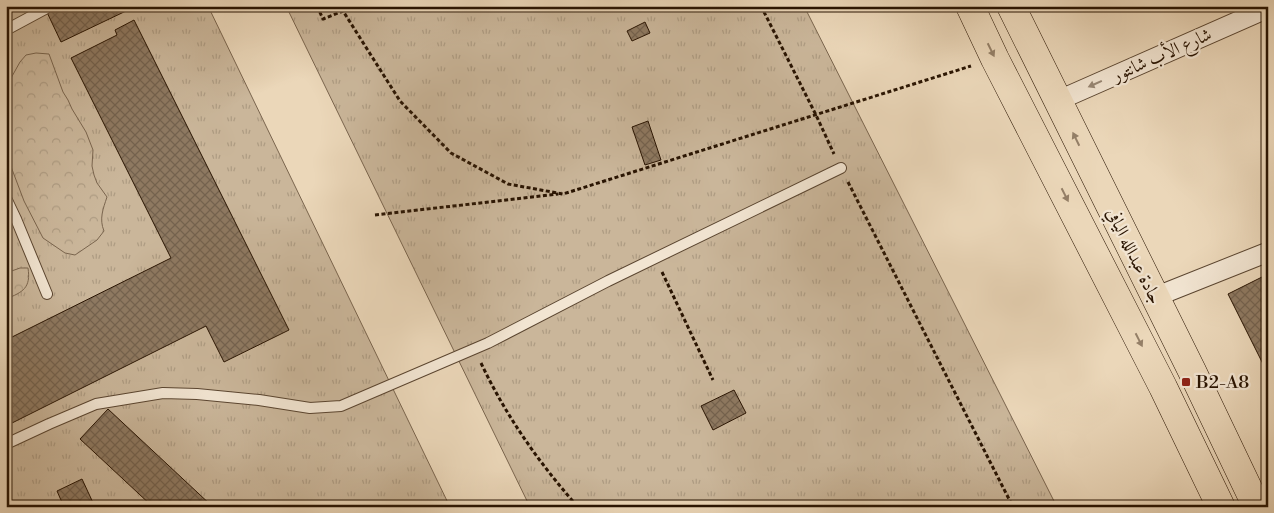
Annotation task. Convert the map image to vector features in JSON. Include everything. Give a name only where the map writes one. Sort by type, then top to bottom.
[{"type":"highway","name":"جادة عبدالله اليافي","points":[[970,6],[995,59],[1163,387]]},
{"type":"highway","name":"جادة عبدالله اليافي","points":[[1011,6],[1192,371],[1257,507]]},
{"type":"highway","points":[[1192,371],[1268,496]]},
{"type":"highway","points":[[1163,387],[1201,507]]},
{"type":"highway","points":[[1163,387],[1221,507]]},
{"type":"street","name":"شارع الأب شانتور","points":[[1057,101],[1268,8]]},
{"type":"street","points":[[1154,297],[1268,252]]},
{"type":"lane","points":[[6,30],[45,10]]},
{"type":"lane","points":[[6,444],[96,404],[163,392],[260,400],[310,408],[341,406],[475,348],[841,168]]},
{"type":"lane","points":[[6,198],[48,294]]},
{"type":"path","points":[[317,6],[323,19],[343,11],[400,101],[451,153],[508,184],[563,194]]},
{"type":"path","points":[[761,6],[1013,507]]},
{"type":"path","points":[[375,214],[563,194],[995,59]]},
{"type":"path","points":[[655,258],[713,380]]},
{"type":"path","points":[[475,348],[488,378],[520,434],[559,486],[578,507]]},
{"type":"green space","points":[[6,6],[208,6],[450,507],[6,507]]},
{"type":"green space","points":[[286,6],[804,6],[1057,507],[530,507]]},
{"type":"green space","points":[[36,53],[49,54],[63,92],[86,132],[93,150],[92,166],[94,175],[107,197],[102,218],[104,231],[97,240],[75,255],[65,253],[43,238],[24,201],[7,156],[6,87],[26,55]]},
{"type":"green space","points":[[20,268],[28,268],[27,285],[17,294],[6,299],[6,273]]},
{"type":"building","points":[[44,6],[124,6],[126,11],[61,42]]},
{"type":"building","points":[[134,20],[289,330],[224,362],[206,326],[6,426],[6,340],[171,258],[71,58],[117,35],[115,30]]},
{"type":"building","points":[[645,22],[650,33],[632,41],[627,31]]},
{"type":"building","points":[[648,121],[661,160],[645,165],[632,127]]},
{"type":"building","points":[[1268,274],[1268,374],[1228,294]]},
{"type":"building","points":[[734,390],[746,413],[713,430],[701,406]]},
{"type":"building","points":[[108,409],[213,507],[153,507],[80,439]]},
{"type":"building","points":[[82,479],[95,507],[64,507],[57,491]]},
{"type":"place","name":"B2-A8","points":[[1186,382]]}]
